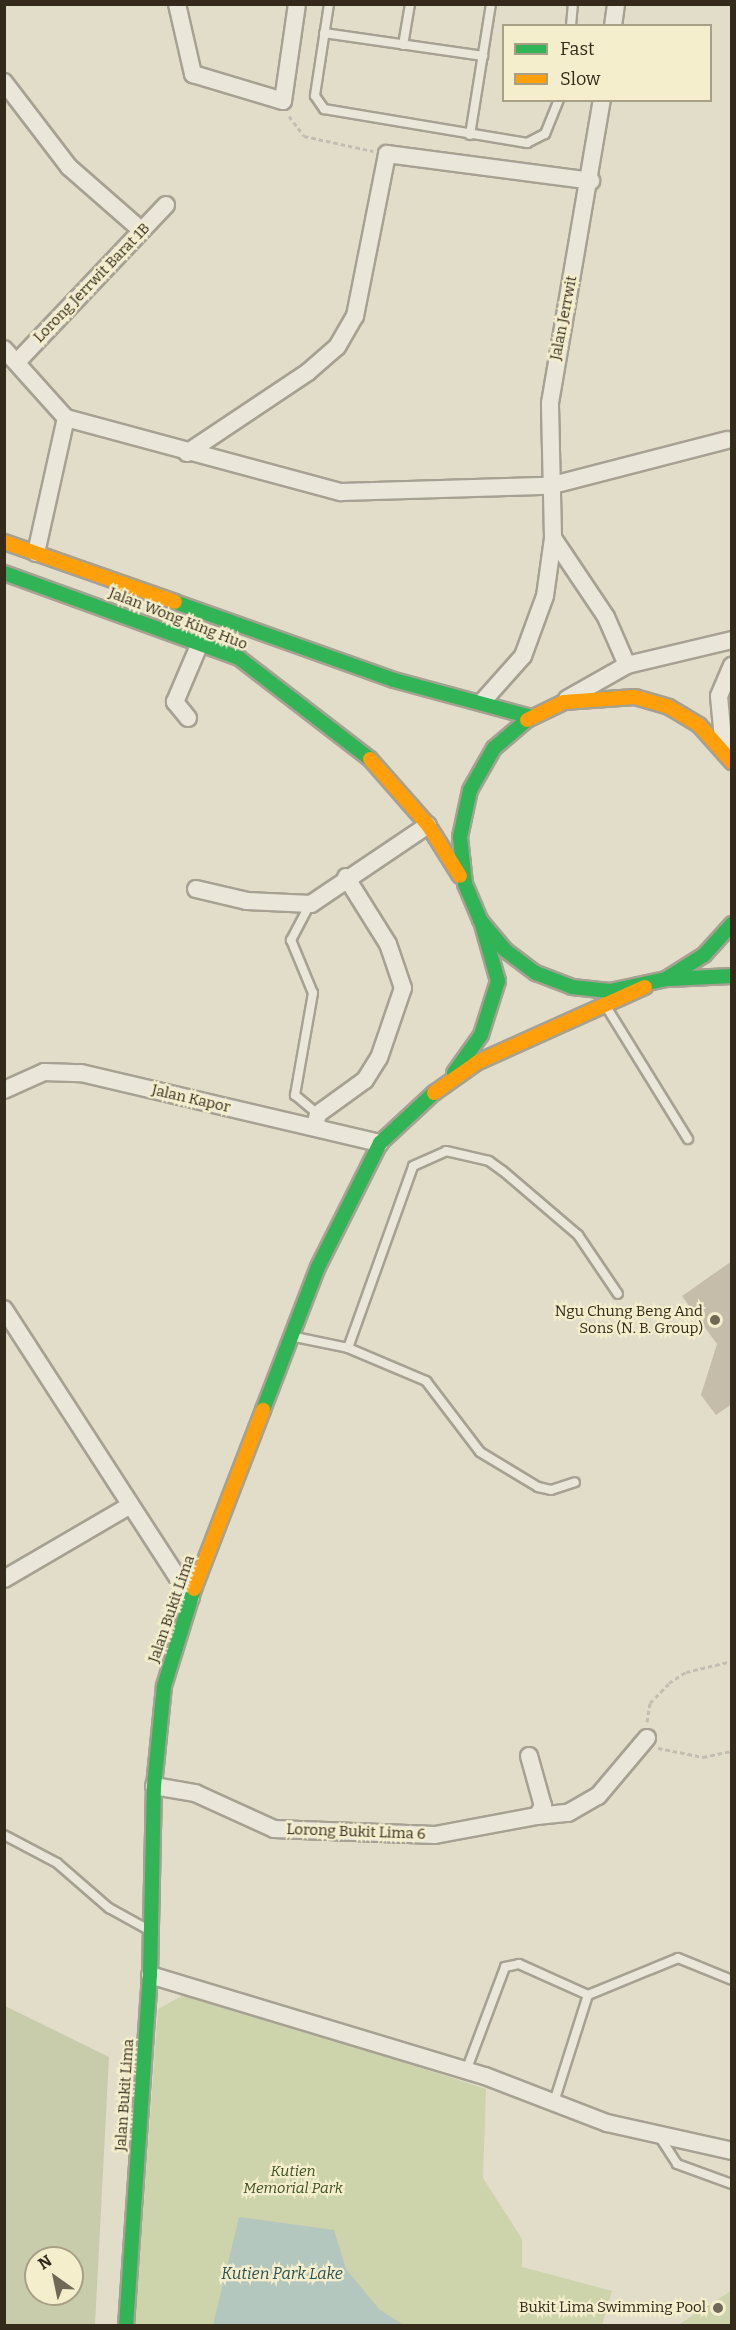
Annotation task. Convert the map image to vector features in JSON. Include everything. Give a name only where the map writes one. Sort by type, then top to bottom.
[{"type":"main road","name":"Jalan Wong King Huo","points":[[4,542],[394,680],[531,717]]},
{"type":"main road","name":"Jalan Wong King Huo","points":[[4,573],[239,658],[325,718],[366,754],[428,825],[465,884]]},
{"type":"main road","points":[[452,1076],[493,1008],[498,981],[480,920],[465,884],[460,837],[470,790],[494,748],[531,717],[564,702],[599,695],[646,700],[699,725],[728,756]]},
{"type":"main road","points":[[480,920],[505,950],[545,976],[572,987],[610,991],[648,985],[666,979],[704,956],[732,924]]},
{"type":"main road","points":[[666,979],[732,976]]},
{"type":"main road","points":[[452,1076],[607,1008],[648,985]]},
{"type":"main road","name":"Jalan Bukit Lima","points":[[126,2325],[150,1975],[149,1930],[154,1786],[164,1686],[190,1598],[295,1337],[322,1257],[380,1143],[452,1076]]},
{"type":"street","points":[[177,4],[193,74],[283,101],[297,4]]},
{"type":"street","points":[[613,24],[616,4]]},
{"type":"street","points":[[4,82],[69,166],[141,230]]},
{"type":"street","name":"Jalan Jerrwit","points":[[482,702],[523,656],[538,624],[553,538],[549,486],[554,371],[591,182],[602,102]]},
{"type":"street","points":[[187,453],[308,372],[337,347],[355,316],[387,154],[591,182]]},
{"type":"street","name":"Lorong Jerrwit Barat 1B","points":[[18,361],[166,206]]},
{"type":"street","points":[[4,349],[18,361],[66,418],[187,453],[341,492],[549,486],[727,440]]},
{"type":"street","points":[[36,553],[66,418]]},
{"type":"street","points":[[553,538],[606,617],[627,665]]},
{"type":"street","points":[[564,702],[627,665],[732,639]]},
{"type":"street","points":[[188,718],[175,702],[200,643]]},
{"type":"street","points":[[728,756],[719,696],[732,666]]},
{"type":"street","points":[[196,889],[247,901],[311,904],[346,877],[428,825]]},
{"type":"street","points":[[317,1120],[365,1080],[390,1036],[403,988],[388,944],[346,877]]},
{"type":"street","name":"Jalan Kapor","points":[[4,1090],[44,1072],[81,1073],[317,1120],[380,1143]]},
{"type":"street","points":[[4,1309],[127,1507],[190,1598]]},
{"type":"street","points":[[4,1579],[127,1507]]},
{"type":"street","name":"Lorong Bukit Lima 6","points":[[154,1786],[195,1793],[274,1828],[305,1833],[435,1835],[537,1816],[557,1816],[598,1797],[647,1738]]},
{"type":"street","points":[[529,1756],[543,1806],[537,1816]]},
{"type":"street","points":[[150,1975],[466,2071],[659,2136],[732,2151]]},
{"type":"lane","points":[[329,4],[315,96],[324,110],[470,135],[534,142],[545,134],[558,102]]},
{"type":"lane","points":[[404,45],[410,4]]},
{"type":"lane","points":[[470,135],[491,4]]},
{"type":"lane","points":[[571,24],[573,4]]},
{"type":"lane","points":[[324,33],[483,56]]},
{"type":"lane","points":[[311,904],[291,940],[313,993],[296,1095],[317,1120]]},
{"type":"lane","points":[[607,1008],[688,1139]]},
{"type":"lane","points":[[348,1348],[413,1166],[446,1151],[489,1161],[503,1171],[578,1235],[618,1294]]},
{"type":"lane","points":[[295,1337],[348,1348],[426,1381],[480,1452],[538,1487],[551,1490],[575,1482]]},
{"type":"lane","points":[[4,1835],[57,1863],[108,1908],[149,1930]]},
{"type":"lane","points":[[466,2071],[505,1968],[519,1964],[588,1995],[678,1958],[732,1980]]},
{"type":"lane","points":[[554,2102],[588,1995]]},
{"type":"lane","points":[[659,2136],[677,2164],[732,2184]]},
{"type":"path","points":[[283,101],[304,136],[387,154]]},
{"type":"path","points":[[732,1661],[686,1672],[657,1693],[651,1702],[647,1738],[675,1755],[703,1757],[732,1751]]},
{"type":"green space","name":"Kutien Memorial Park","points":[[189,1992],[486,2089],[483,2178],[522,2239],[522,2267],[612,2291],[602,2325],[135,2326],[158,2009]]},
{"type":"green space","points":[[5,2006],[109,2057],[95,2325],[5,2325]]},
{"type":"green space","name":"Bukit Lima Swimming Pool","points":[[731,2291],[731,2325],[678,2325]]},
{"type":"water","name":"Kutien Park Lake","points":[[239,2217],[334,2230],[346,2269],[380,2310],[404,2325],[213,2325]]},
{"type":"building","name":"Ngu Chung Beng And Sons (N. B. Group)","points":[[732,1261],[732,1404],[716,1415],[701,1395],[717,1344],[682,1296]]},
{"type":"traffic: fast","points":[[4,573],[239,658],[370,759]]},
{"type":"traffic: fast","points":[[175,602],[394,680],[531,717]]},
{"type":"traffic: fast","points":[[527,720],[494,748],[470,790],[460,837],[465,884],[480,920],[505,950],[536,973],[572,987],[610,991],[666,979],[704,955],[732,924]]},
{"type":"traffic: fast","points":[[454,1073],[481,1035],[498,981],[481,921]]},
{"type":"traffic: fast","points":[[669,979],[732,976]]},
{"type":"traffic: fast","points":[[263,1410],[318,1267],[380,1143],[434,1093]]},
{"type":"traffic: fast","points":[[126,2326],[150,1975],[154,1786],[164,1686],[194,1589]]},
{"type":"traffic: slow","points":[[4,542],[175,602]]},
{"type":"traffic: slow","points":[[527,720],[564,702],[635,697],[669,707],[699,725],[732,762]]},
{"type":"traffic: slow","points":[[370,759],[428,825],[460,876]]},
{"type":"traffic: slow","points":[[434,1093],[478,1062],[645,987]]},
{"type":"traffic: slow","points":[[194,1589],[263,1410]]},
{"type":"place","name":"Ngu Chung Beng And Sons (N. B. Group)","points":[[715,1320]]},
{"type":"place","name":"Bukit Lima Swimming Pool","points":[[718,2308]]}]
